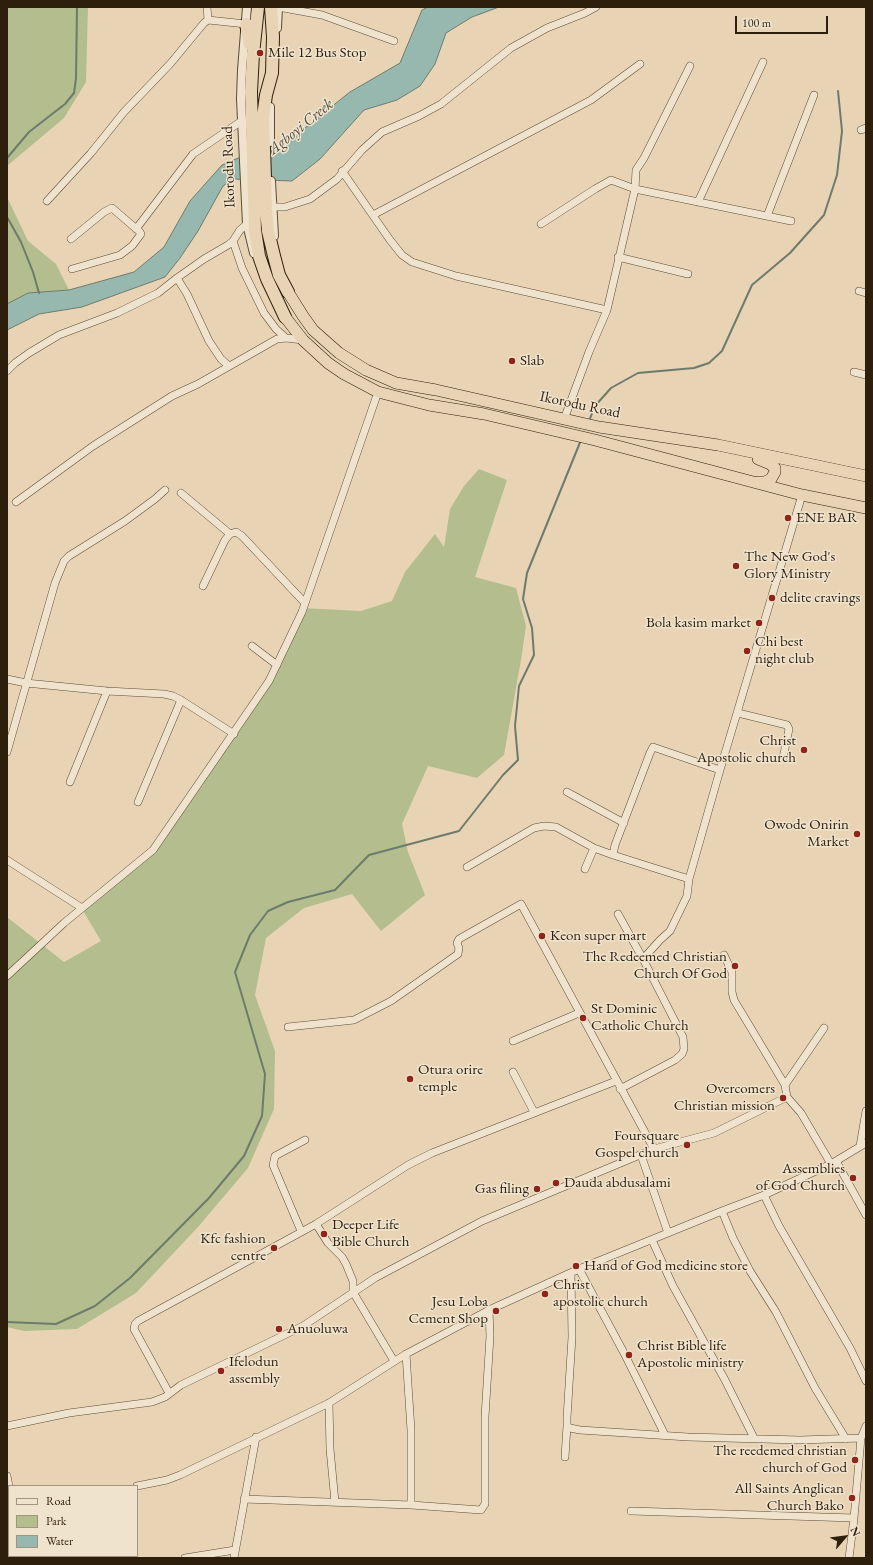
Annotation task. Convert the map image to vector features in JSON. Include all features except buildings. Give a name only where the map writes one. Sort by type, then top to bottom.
[{"type":"highway","name":"Ikorodu Road","points":[[258,7],[253,54],[248,142],[279,275],[303,316],[314,330],[333,348],[350,361],[366,370],[396,382],[718,445],[866,476]]},
{"type":"highway","name":"Ikorodu Road","points":[[271,7],[273,37],[272,73],[266,95],[263,117],[267,142],[259,191],[255,230],[259,256],[267,279],[285,317],[303,340],[328,363],[344,374],[378,392],[429,405],[484,414],[569,437],[679,462],[802,495],[866,508]]},
{"type":"highway","points":[[246,24],[253,54]]},
{"type":"highway","points":[[718,445],[759,459],[775,468],[774,476],[771,479],[765,482],[754,482]]},
{"type":"street","points":[[207,7],[208,20]]},
{"type":"street","name":"Ikorodu Road","points":[[247,7],[242,70],[243,120],[248,142]]},
{"type":"street","points":[[278,7],[322,16],[394,40]]},
{"type":"street","name":"Ikorodu Road","points":[[272,73],[278,7]]},
{"type":"street","points":[[273,207],[285,207],[310,199],[337,179],[342,171],[362,150],[382,132],[419,116],[441,104],[511,48],[547,28],[596,7]]},
{"type":"street","points":[[47,201],[91,153],[124,112],[170,64],[204,23],[208,20],[246,24]]},
{"type":"street","points":[[698,202],[763,62]]},
{"type":"street","points":[[373,215],[591,100],[640,64]]},
{"type":"street","points":[[572,417],[607,310],[618,257],[635,189],[636,170],[644,158],[690,66]]},
{"type":"street","points":[[768,216],[814,95]]},
{"type":"street","points":[[136,229],[193,154],[243,120]]},
{"type":"street","points":[[342,171],[394,245],[402,255],[412,262],[436,271],[456,276],[607,310]]},
{"type":"street","points":[[541,224],[611,180],[635,189],[791,221]]},
{"type":"street","name":"Ikorodu Road","points":[[285,317],[272,298],[264,281],[247,224],[259,191],[273,207],[276,252],[280,271],[288,292]]},
{"type":"street","points":[[71,239],[109,208],[115,210],[140,232],[140,236],[132,246],[120,255],[72,269]]},
{"type":"street","points":[[7,371],[28,353],[59,335],[117,313],[158,293],[177,278],[233,241],[240,230],[247,224]]},
{"type":"street","points":[[233,241],[242,268],[264,314],[276,329],[286,338]]},
{"type":"street","points":[[618,257],[688,274]]},
{"type":"street","points":[[177,278],[201,321],[209,341],[221,359],[229,366]]},
{"type":"street","points":[[16,502],[93,446],[172,396],[198,384],[277,339],[286,338],[303,340]]},
{"type":"street","points":[[854,372],[866,375]]},
{"type":"street","points":[[7,976],[64,923],[153,850],[269,681],[302,612],[304,602],[378,392]]},
{"type":"street","points":[[7,752],[55,583],[64,561],[74,552],[125,521],[156,499],[165,490]]},
{"type":"street","points":[[181,493],[230,534]]},
{"type":"street","points":[[644,959],[660,940],[670,931],[687,896],[690,879],[720,770],[802,495]]},
{"type":"street","points":[[203,586],[225,540],[230,534],[236,532],[242,536],[304,602]]},
{"type":"street","points":[[252,646],[277,665]]},
{"type":"street","points":[[7,679],[26,683],[107,691],[164,694],[181,700],[234,734]]},
{"type":"street","points":[[70,782],[107,691]]},
{"type":"street","points":[[138,802],[181,700]]},
{"type":"street","points":[[738,713],[787,725],[789,728],[783,758]]},
{"type":"street","points":[[614,855],[615,845],[653,747],[720,770]]},
{"type":"street","points":[[567,792],[624,823]]},
{"type":"street","points":[[467,867],[534,828],[544,826],[556,827],[594,848],[690,879]]},
{"type":"street","points":[[585,869],[594,848]]},
{"type":"street","points":[[7,860],[82,908]]},
{"type":"street","points":[[288,1027],[354,1020],[385,1004],[458,954],[459,948],[457,943],[459,938],[521,904],[620,1089],[654,1149]]},
{"type":"street","points":[[618,914],[644,959],[682,1037],[684,1049],[682,1054],[675,1060],[620,1089]]},
{"type":"street","points":[[724,955],[732,972],[732,992],[734,1000],[785,1085],[787,1097],[801,1113],[866,1215]]},
{"type":"street","points":[[513,1041],[579,1013]]},
{"type":"street","points":[[785,1085],[824,1028]]},
{"type":"street","points":[[513,1072],[534,1112]]},
{"type":"street","points":[[169,1394],[134,1329],[134,1324],[138,1321],[316,1224],[408,1165],[432,1153],[616,1081]]},
{"type":"street","points":[[7,1426],[69,1413],[152,1402],[169,1394],[181,1385],[303,1326],[375,1278],[482,1221],[654,1149],[714,1133],[787,1097]]},
{"type":"street","points":[[138,1486],[167,1480],[328,1403],[406,1354],[489,1310],[579,1269],[722,1211],[764,1196],[833,1162],[863,1144],[866,1111]]},
{"type":"street","points":[[301,1231],[273,1165],[275,1156],[305,1140]]},
{"type":"street","points":[[641,1155],[668,1233]]},
{"type":"street","points":[[764,1196],[779,1226],[850,1348],[866,1381]]},
{"type":"street","points":[[722,1211],[750,1271],[776,1312],[815,1388],[846,1439]]},
{"type":"street","points":[[316,1224],[328,1243],[342,1257],[346,1264],[353,1281],[353,1292],[394,1361]]},
{"type":"street","points":[[652,1240],[673,1286],[725,1380],[754,1438]]},
{"type":"street","points":[[579,1269],[624,1353],[665,1435]]},
{"type":"street","points":[[564,1457],[572,1337],[571,1273]]},
{"type":"street","points":[[244,1499],[411,1505],[481,1510],[484,1508],[485,1417],[490,1336],[489,1310]]},
{"type":"street","points":[[406,1354],[411,1430],[411,1505]]},
{"type":"street","points":[[328,1403],[330,1449],[335,1502]]},
{"type":"street","points":[[567,1426],[580,1430],[665,1435],[800,1440],[860,1438]]},
{"type":"street","points":[[848,1558],[854,1518],[860,1438],[866,1426]]},
{"type":"street","points":[[234,1558],[256,1437]]},
{"type":"street","points":[[631,1511],[854,1518]]},
{"type":"street","points":[[185,1558],[235,1550]]},
{"type":"green space","points":[[7,7],[88,7],[86,82],[64,118],[7,166]]},
{"type":"green space","points":[[7,197],[28,241],[56,264],[69,290],[28,293],[7,304]]},
{"type":"green space","points":[[479,469],[507,480],[475,577],[516,588],[526,626],[504,755],[477,778],[428,766],[402,824],[408,852],[425,895],[381,931],[352,894],[304,908],[266,938],[255,995],[275,1051],[274,1109],[248,1168],[198,1227],[136,1293],[77,1329],[24,1331],[7,1327],[7,917],[64,962],[101,941],[82,909],[150,848],[274,672],[301,608],[361,611],[392,601],[405,572],[435,534],[444,547],[450,509],[464,486]]},
{"type":"water","points":[[428,7],[499,7],[472,17],[446,33],[435,64],[420,86],[397,100],[364,110],[320,159],[292,181],[233,179],[223,186],[198,231],[165,277],[82,307],[39,314],[7,330],[7,304],[28,293],[69,290],[134,272],[164,247],[190,201],[222,165],[243,156],[283,149],[306,127],[350,92],[400,63],[422,10]]},
{"type":"waterway","points":[[7,158],[29,132],[65,104],[74,93],[76,78],[77,7]]},
{"type":"waterway","points":[[589,421],[595,406],[611,388],[638,373],[694,368],[709,363],[722,351],[752,285],[790,253],[824,215],[837,175],[842,131],[838,91]]},
{"type":"waterway","points":[[7,217],[21,242],[33,272],[39,293]]},
{"type":"waterway","points":[[7,1322],[56,1324],[95,1306],[130,1278],[209,1198],[244,1156],[262,1116],[265,1074],[235,972],[250,935],[268,911],[288,902],[335,890],[369,855],[459,831],[503,775],[518,760],[515,726],[519,686],[534,655],[532,628],[523,599],[527,573],[581,440]]},
{"type":"place","name":"Mile 12 Bus Stop","points":[[260,53]]},
{"type":"place","name":"Slab","points":[[512,361]]},
{"type":"place","name":"ENE BAR","points":[[788,518]]},
{"type":"place","name":"The New God's Glory Ministry","points":[[736,566]]},
{"type":"place","name":"delite cravings","points":[[772,598]]},
{"type":"place","name":"Bola kasim market","points":[[759,623]]},
{"type":"place","name":"Chi best night club","points":[[747,651]]},
{"type":"place","name":"Christ Apostolic church","points":[[804,750]]},
{"type":"place","name":"Owode Onirin Market","points":[[857,834]]},
{"type":"place","name":"Keon super mart","points":[[542,936]]},
{"type":"place","name":"The Redeemed Christian Church Of God","points":[[735,966]]},
{"type":"place","name":"St Dominic Catholic Church","points":[[583,1018]]},
{"type":"place","name":"Otura orire temple","points":[[410,1079]]},
{"type":"place","name":"Overcomers Christian mission","points":[[783,1098]]},
{"type":"place","name":"Foursquare Gospel church","points":[[687,1145]]},
{"type":"place","name":"Assemblies of God Church","points":[[853,1178]]},
{"type":"place","name":"Dauda abdusalami","points":[[556,1183]]},
{"type":"place","name":"Gas filing","points":[[537,1189]]},
{"type":"place","name":"Deeper Life Bible Church","points":[[324,1234]]},
{"type":"place","name":"Kfc fashion centre","points":[[274,1248]]},
{"type":"place","name":"Hand of God medicine store","points":[[576,1266]]},
{"type":"place","name":"Christ apostolic church","points":[[545,1294]]},
{"type":"place","name":"Jesu Loba Cement Shop","points":[[496,1311]]},
{"type":"place","name":"Anuoluwa","points":[[279,1329]]},
{"type":"place","name":"Christ Bible life Apostolic ministry","points":[[629,1355]]},
{"type":"place","name":"Ifelodun assembly","points":[[221,1371]]},
{"type":"place","name":"The reedemed christian church of God","points":[[855,1460]]},
{"type":"place","name":"All Saints Anglican Church Bako","points":[[852,1498]]},
{"type":"water label","name":"Agboyi Creek","points":[[301,127]]}]
